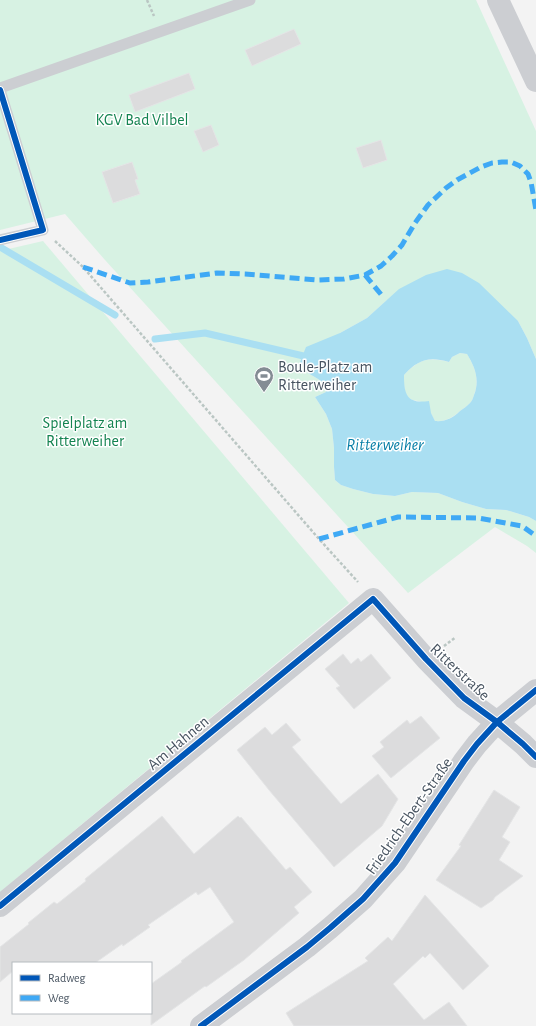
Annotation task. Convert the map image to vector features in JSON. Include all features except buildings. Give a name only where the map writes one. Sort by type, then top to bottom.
[{"type":"street","points":[[498,0],[536,81]]},
{"type":"street","name":"Ritterstraße","points":[[373,599],[426,659],[464,698],[497,722],[536,757]]},
{"type":"street","name":"Am Hahnen","points":[[0,906],[373,599]]},
{"type":"street","name":"Friedrich-Ebert-Straße","points":[[203,1025],[319,938],[363,899],[395,863],[464,761],[497,722],[536,690]]},
{"type":"lane","points":[[0,240],[43,230],[0,89],[250,0]]},
{"type":"path","points":[[43,230],[83,266],[319,539],[373,599]]},
{"type":"green space","name":"KGV Bad Vilbel","points":[[0,0],[476,0],[536,131],[536,359],[518,321],[387,300],[367,318],[340,333],[308,373],[325,384],[326,392],[315,397],[326,414],[332,429],[335,480],[341,485],[373,494],[395,496],[412,492],[438,493],[486,509],[506,510],[529,517],[536,521],[536,553],[495,527],[408,593],[105,260],[65,214],[0,230]]},
{"type":"green space","name":"Spielplatz am Ritterweiher","points":[[43,241],[349,603],[0,892],[0,251]]},
{"type":"green space","points":[[460,353],[467,354],[472,364],[477,379],[476,389],[469,404],[451,418],[442,421],[435,421],[422,402],[413,400],[407,396],[404,375],[411,368],[422,361],[435,360],[449,362],[452,357]]},
{"type":"water","name":"Ritterweiher","points":[[447,269],[462,273],[479,283],[518,321],[527,338],[536,359],[536,521],[529,517],[506,510],[486,509],[438,493],[412,492],[395,496],[373,494],[341,485],[335,480],[332,429],[326,414],[315,397],[326,392],[325,384],[308,373],[300,362],[306,347],[340,333],[367,318],[399,289],[426,275]],"holes":[[[460,353],[467,354],[477,379],[476,389],[471,402],[452,418],[442,421],[435,421],[431,413],[429,401],[416,401],[408,397],[405,388],[404,375],[414,366],[424,361],[435,359],[449,362],[452,357]]]},
{"type":"waterway","points":[[0,247],[115,315]]},
{"type":"waterway","points":[[155,339],[205,333],[312,358]]},
{"type":"marked path","points":[[83,267],[130,283],[217,273],[318,280],[344,279],[365,275],[381,266],[392,256],[402,245],[428,205],[446,188],[457,180],[481,167],[492,163],[511,162],[520,166],[528,174],[536,210]]},
{"type":"marked path","points":[[365,275],[384,298]]},
{"type":"marked path","points":[[319,539],[398,517],[478,518],[522,526],[536,536]]},
{"type":"cycle path","points":[[0,90],[43,230],[0,240]]},
{"type":"cycle path","points":[[0,906],[373,599],[426,659],[464,698],[497,722],[536,757]]},
{"type":"cycle path","points":[[201,1026],[307,947],[363,899],[395,863],[477,744],[497,722],[536,690]]},
{"type":"place","name":"Boule-Platz am Ritterweiher","points":[[264,393]]}]
